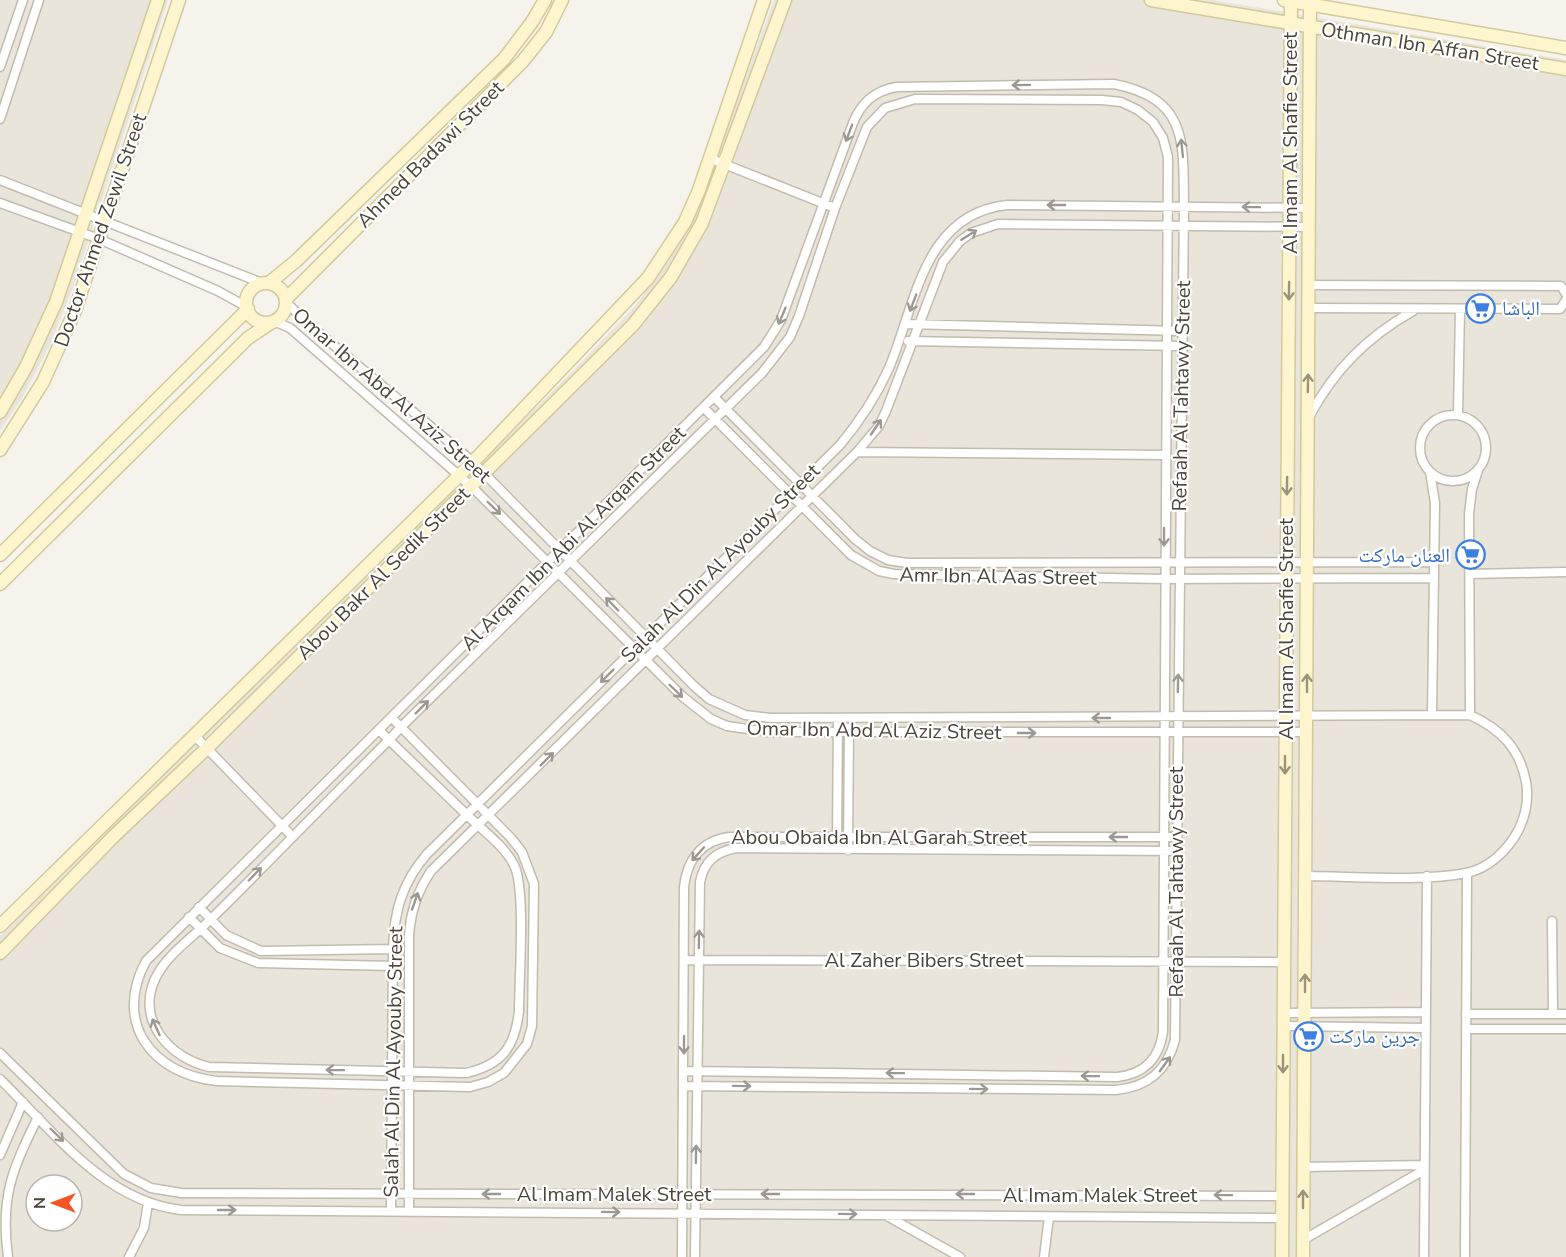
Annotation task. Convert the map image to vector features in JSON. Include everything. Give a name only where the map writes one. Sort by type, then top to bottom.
[{"type":"street","points":[[0,67],[22,0]]},
{"type":"street","points":[[0,119],[39,0]]},
{"type":"street","name":"Doctor Ahmed Zewil Street","points":[[0,412],[42,335],[87,212],[158,0]]},
{"type":"street","name":"Doctor Ahmed Zewil Street","points":[[0,450],[24,415],[60,348],[106,220],[178,0]]},
{"type":"street","name":"Ahmed Badawi Street","points":[[265,283],[296,261],[504,59],[532,22],[545,0]]},
{"type":"street","name":"Ahmed Badawi Street","points":[[286,300],[523,61],[546,32],[562,0]]},
{"type":"street","points":[[764,0],[709,158],[835,208]]},
{"type":"street","points":[[724,164],[785,0]]},
{"type":"street","name":"Othman Ibn Affan Street","points":[[1151,0],[1566,69]]},
{"type":"street","name":"Othman Ibn Affan Street","points":[[1287,1],[1566,48]]},
{"type":"street","name":"Al Imam Al Shafie Street","points":[[1282,1257],[1290,208],[1290,23],[1287,1]]},
{"type":"street","name":"Al Imam Al Shafie Street","points":[[1303,1257],[1310,4]]},
{"type":"street","points":[[1069,84],[1069,100]]},
{"type":"street","name":"Al Arqam Ibn Abi Al Arqam Street","points":[[392,718],[522,852],[534,884],[532,1026],[527,1044],[504,1072],[488,1082],[470,1087],[202,1080],[173,1070],[148,1047],[135,1019],[133,994],[137,978],[146,960],[704,408],[774,334],[788,303],[822,203],[858,111],[875,94],[896,87],[1114,84],[1139,89],[1169,113],[1178,125],[1182,143],[1184,206]]},
{"type":"street","name":"Al Arqam Ibn Abi Al Arqam Street","points":[[379,730],[389,740],[466,815],[504,851],[519,877],[517,1031],[508,1049],[497,1061],[482,1070],[466,1073],[209,1067],[196,1064],[174,1050],[162,1039],[154,1026],[150,1002],[155,979],[163,966],[210,921],[292,836],[389,740],[401,728],[762,373],[790,337],[835,208],[867,127],[885,108],[915,99],[1121,102],[1138,110],[1153,122],[1163,138],[1168,157],[1168,206]]},
{"type":"street","name":"Abou Bakr Al Sedik Street","points":[[0,926],[460,476],[648,278],[685,222],[709,158]]},
{"type":"street","name":"Abou Bakr Al Sedik Street","points":[[0,953],[114,836],[207,748],[633,325],[671,277],[702,223],[724,164]]},
{"type":"street","points":[[0,180],[278,287],[286,300],[283,313],[248,338],[0,584]]},
{"type":"street","points":[[0,202],[99,239],[218,291],[247,308],[255,319],[273,321]]},
{"type":"street","name":"Salah Al Din Al Ayouby Street","points":[[391,1210],[394,919],[405,884],[426,854],[840,445],[860,421],[876,394],[937,246],[955,225],[979,211],[1007,205],[1309,208]]},
{"type":"street","name":"Refaah Al Tahtawy Street","points":[[683,1071],[1117,1077],[1142,1070],[1154,1060],[1161,1047],[1164,1032],[1164,455],[1168,206]]},
{"type":"street","name":"Refaah Al Tahtawy Street","points":[[683,1086],[1116,1090],[1131,1089],[1147,1082],[1161,1071],[1171,1056],[1175,1040],[1184,206]]},
{"type":"street","name":"Salah Al Din Al Ayouby Street","points":[[409,1210],[409,935],[416,895],[431,871],[479,827],[858,452],[879,426],[944,262],[960,241],[984,227],[998,224],[1309,227]]},
{"type":"street","points":[[0,555],[247,308],[248,295],[265,283]]},
{"type":"street","points":[[1309,285],[1561,286],[1566,294]]},
{"type":"street","name":"Omar Ibn Abd Al Aziz Street","points":[[286,300],[306,322],[473,462],[657,651],[709,699],[745,715],[838,719],[1470,715]]},
{"type":"street","points":[[1309,308],[1560,309],[1566,300]]},
{"type":"street","points":[[1458,415],[1460,309]]},
{"type":"street","points":[[1308,420],[1334,375],[1352,355],[1385,327],[1415,310]]},
{"type":"street","name":"Omar Ibn Abd Al Aziz Street","points":[[273,321],[290,328],[460,476],[646,661],[697,708],[728,726],[767,732],[849,733],[1306,732]]},
{"type":"street","points":[[905,324],[1182,331]]},
{"type":"street","points":[[899,341],[1181,346]]},
{"type":"street","name":"Amr Ibn Al Aas Street","points":[[714,397],[855,539],[870,551],[888,560],[907,563],[1164,564],[1434,562]]},
{"type":"street","name":"Amr Ibn Al Aas Street","points":[[704,408],[851,555],[864,564],[894,574],[1164,579],[1434,578]]},
{"type":"street","points":[[1305,876],[1427,876],[1467,873],[1484,866],[1500,855],[1513,841],[1522,824],[1527,805],[1525,777],[1515,750],[1503,735],[1488,723],[1470,715],[1470,501],[1478,470],[1486,454],[1484,437],[1474,422],[1458,415],[1437,419],[1424,434],[1421,454],[1430,472],[1435,503],[1432,714]]},
{"type":"street","points":[[858,452],[1164,455]]},
{"type":"street","points":[[1430,472],[1442,479],[1454,481],[1467,478],[1478,470]]},
{"type":"street","points":[[1470,574],[1566,572]]},
{"type":"street","points":[[837,850],[838,719]]},
{"type":"street","points":[[848,850],[849,719]]},
{"type":"street","points":[[194,735],[292,836]]},
{"type":"street","name":"Abou Obaida Ibn Al Garah Street","points":[[682,1257],[686,874],[690,862],[707,844],[729,837],[1177,837]]},
{"type":"street","name":"Abou Obaida Ibn Al Garah Street","points":[[695,1257],[700,882],[703,870],[711,858],[723,850],[736,848],[1177,851]]},
{"type":"street","points":[[1465,1257],[1467,873]]},
{"type":"street","points":[[1424,1257],[1427,876]]},
{"type":"street","points":[[199,908],[210,921],[237,942],[261,951],[393,949]]},
{"type":"street","points":[[189,917],[220,948],[258,963],[393,966]]},
{"type":"street","points":[[1552,921],[1553,1014]]},
{"type":"street","name":"Al Zaher Bibers Street","points":[[684,960],[1283,962]]},
{"type":"street","points":[[1283,1013],[1426,1012]]},
{"type":"street","points":[[1466,1014],[1566,1014]]},
{"type":"street","points":[[1283,1026],[1426,1028]]},
{"type":"street","points":[[1466,1029],[1566,1029]]},
{"type":"street","name":"Al Imam Malek Street","points":[[0,1053],[112,1164],[137,1182],[151,1188],[196,1194],[1282,1196]]},
{"type":"street","points":[[256,1068],[256,1083]]},
{"type":"street","points":[[942,1073],[942,1088]]},
{"type":"street","name":"Al Imam Malek Street","points":[[0,1079],[38,1118],[118,1190],[148,1203],[181,1210],[1282,1218]]},
{"type":"street","points":[[0,1155],[23,1102]]},
{"type":"street","points":[[8,1257],[5,1202],[9,1180],[38,1118]]},
{"type":"street","points":[[1304,1167],[1424,1168]]},
{"type":"street","points":[[1303,1240],[1424,1168]]},
{"type":"street","points":[[129,1257],[144,1228],[148,1203]]},
{"type":"street","points":[[885,1215],[960,1257]]},
{"type":"street","points":[[1044,1257],[1049,1217]]},
{"type":"shaded area","points":[[0,0],[168,0],[73,288],[50,345],[21,400],[0,431]]},
{"type":"shaded area","points":[[774,0],[1213,0],[1566,60],[1566,1257],[0,1257],[0,936],[582,362],[636,305],[690,229]]},
{"type":"place","name":"الباشا","points":[[1481,308]]},
{"type":"place","name":"العنان ماركت","points":[[1471,555]]},
{"type":"place","name":"جرين ماركت","points":[[1308,1036]]}]
